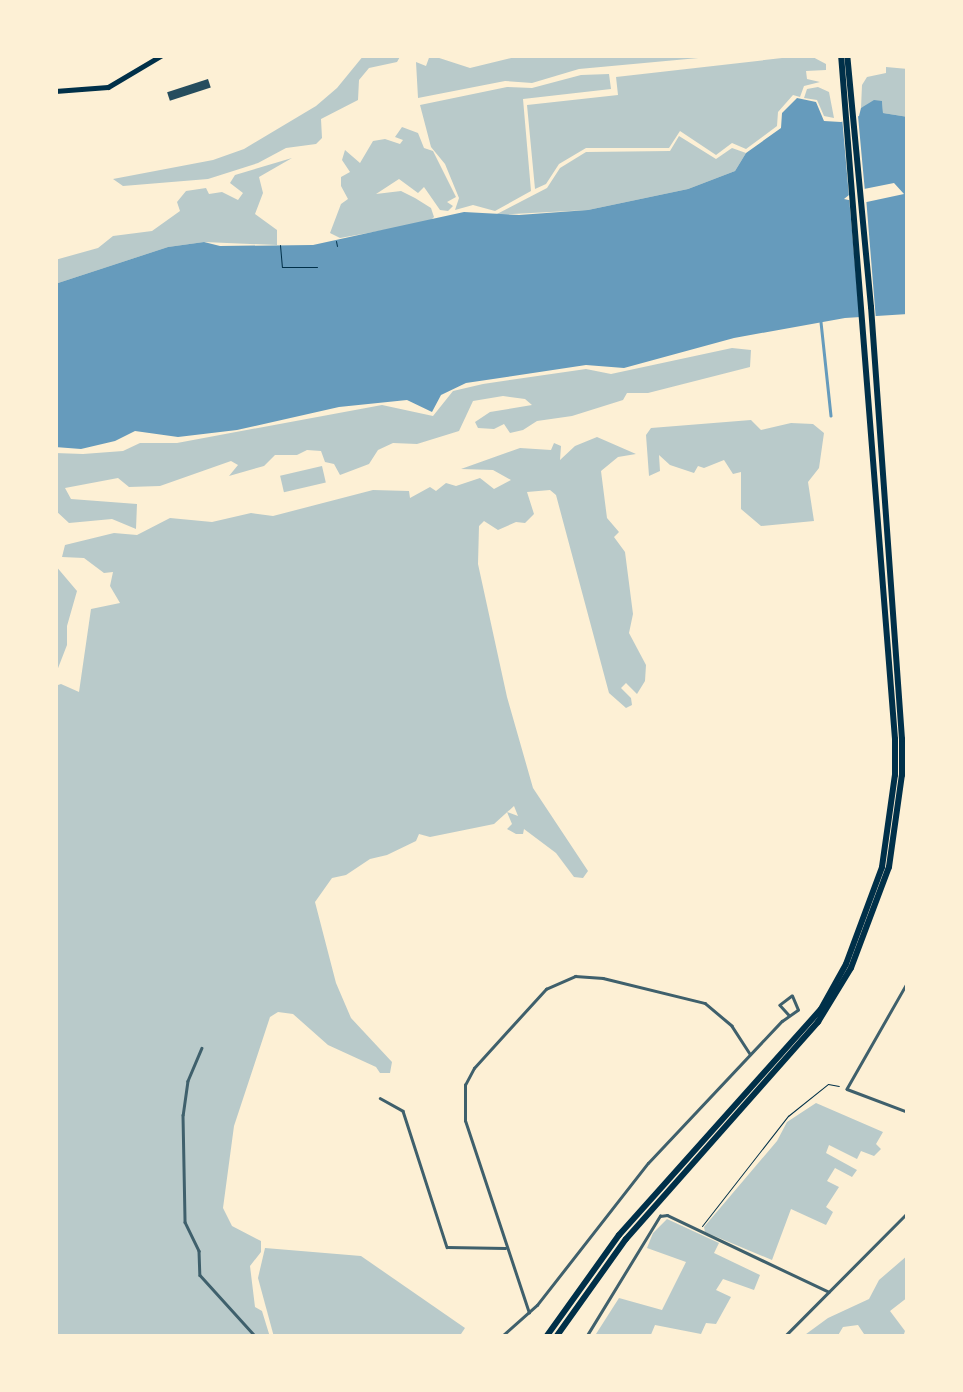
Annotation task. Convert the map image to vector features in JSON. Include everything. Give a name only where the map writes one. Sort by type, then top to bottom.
[{"type":"highway","points":[[556,1337],[626,1239],[818,1022],[851,968],[884,888],[895,838],[902,757],[844,55]]},
{"type":"highway","points":[[546,1337],[618,1235],[820,1009],[846,964],[878,885],[889,836],[896,739],[875,437]]},
{"type":"main road","points":[[55,91],[108,87],[162,55]]},
{"type":"street","points":[[528,1313],[465,1120],[465,1085],[474,1068],[546,988],[575,976],[684,995],[726,1020],[750,1054]]},
{"type":"street","points":[[908,982],[847,1088],[908,1112]]},
{"type":"street","points":[[502,1337],[528,1313],[648,1163],[782,1021],[798,1010],[797,999],[782,1000],[782,1021]]},
{"type":"street","points":[[782,1011],[789,1015]]},
{"type":"street","points":[[202,1048],[188,1082],[183,1115],[185,1222],[199,1250],[200,1275],[256,1337]]},
{"type":"street","points":[[380,1098],[403,1112],[448,1247],[506,1248]]},
{"type":"street","points":[[784,1337],[908,1212]]},
{"type":"street","points":[[590,1336],[660,1216],[667,1214],[829,1292]]},
{"type":"path","points":[[336,241],[336,246]]},
{"type":"path","points":[[280,245],[282,267],[317,267]]},
{"type":"path","points":[[698,1230],[763,1153],[788,1116],[828,1084],[847,1088]]},
{"type":"shaded area","points":[[364,55],[401,55],[397,62],[369,68],[359,80],[358,100],[321,119],[322,138],[316,144],[286,148],[258,163],[208,179],[123,186],[113,179],[213,160],[244,149],[316,106]]},
{"type":"shaded area","points":[[430,55],[470,68],[524,55],[731,55],[579,69],[532,83],[505,81],[418,98],[416,62],[426,66]]},
{"type":"shaded area","points":[[809,55],[826,64],[826,70],[806,71],[807,79],[820,82],[804,86],[800,97],[793,95],[778,112],[777,126],[746,149],[732,143],[716,155],[680,131],[669,148],[586,148],[559,164],[546,184],[535,189],[527,105],[618,95],[616,77]]},
{"type":"shaded area","points":[[886,67],[908,69],[908,117],[883,113],[882,101],[861,108],[862,85],[867,77],[886,73]]},
{"type":"shaded area","points":[[609,74],[611,89],[523,99],[531,191],[495,211],[473,205],[455,210],[459,198],[445,164],[431,147],[420,105],[507,87],[532,88],[581,75]]},
{"type":"shaded area","points":[[818,87],[829,92],[834,118],[824,116],[817,100],[804,98],[807,89]]},
{"type":"shaded area","points":[[402,127],[418,133],[424,148],[433,151],[456,197],[447,202],[453,206],[448,211],[440,210],[424,187],[418,193],[399,179],[376,194],[401,191],[415,198],[431,208],[434,217],[429,222],[340,238],[330,233],[341,204],[348,199],[341,186],[341,177],[350,172],[342,160],[345,150],[360,163],[373,141],[385,139],[400,144],[403,140],[395,137]]},
{"type":"shaded area","points":[[679,136],[716,159],[732,148],[746,153],[735,171],[688,189],[588,210],[495,215],[547,188],[560,168],[586,152],[670,151]]},
{"type":"shaded area","points":[[292,158],[259,177],[263,193],[255,214],[277,230],[277,245],[204,242],[168,247],[55,284],[55,260],[98,248],[113,236],[152,231],[180,211],[177,202],[186,191],[206,188],[209,194],[222,192],[238,200],[243,193],[230,183],[235,175]]},
{"type":"shaded area","points":[[732,348],[751,350],[750,367],[648,393],[627,393],[623,400],[572,416],[537,421],[510,433],[504,424],[494,429],[478,428],[475,422],[490,412],[532,405],[525,399],[503,396],[473,401],[459,431],[417,444],[393,443],[378,450],[369,464],[340,475],[334,464],[325,462],[321,451],[307,450],[297,455],[275,455],[264,466],[229,476],[238,465],[231,461],[160,486],[129,487],[118,478],[65,488],[71,499],[137,504],[136,529],[112,519],[69,523],[55,510],[55,453],[123,451],[140,443],[177,443],[382,405],[433,416],[453,391],[483,384],[586,369],[611,374]]},
{"type":"shaded area","points":[[751,420],[761,430],[791,423],[813,424],[824,433],[819,468],[808,482],[814,521],[761,526],[741,509],[741,472],[733,474],[724,460],[704,468],[698,466],[694,473],[670,465],[659,455],[660,471],[649,476],[646,435],[651,428]]},
{"type":"shaded area","points":[[597,437],[636,454],[618,457],[601,471],[607,518],[619,532],[614,537],[625,552],[633,614],[629,633],[646,665],[645,681],[637,694],[626,683],[621,688],[631,698],[632,705],[626,708],[609,693],[556,495],[550,490],[527,492],[534,514],[525,523],[516,522],[498,530],[484,521],[479,526],[478,564],[507,697],[533,788],[588,871],[583,878],[574,877],[556,853],[524,829],[523,834],[516,834],[507,829],[512,824],[507,812],[494,824],[430,837],[419,834],[416,841],[332,878],[315,902],[336,983],[351,1018],[392,1062],[390,1073],[380,1073],[376,1067],[328,1045],[293,1014],[278,1012],[270,1017],[234,1126],[223,1208],[232,1226],[261,1241],[261,1252],[250,1266],[255,1307],[262,1311],[270,1337],[55,1337],[55,686],[61,684],[79,692],[91,609],[120,603],[110,586],[113,572],[104,573],[84,558],[62,557],[65,545],[114,533],[137,535],[170,518],[212,522],[251,513],[273,516],[373,490],[409,491],[410,498],[430,487],[436,491],[446,483],[456,486],[480,478],[494,489],[511,480],[493,470],[461,469],[520,448],[551,450],[554,443],[561,446],[560,460],[575,446]]},
{"type":"shaded area","points":[[322,466],[326,483],[284,492],[280,476]]},
{"type":"shaded area","points":[[55,565],[77,591],[67,626],[67,645],[55,676]]},
{"type":"shaded area","points":[[816,1103],[883,1132],[876,1144],[881,1149],[874,1156],[861,1151],[857,1159],[829,1145],[826,1153],[857,1170],[852,1177],[835,1168],[827,1181],[839,1187],[826,1207],[833,1212],[826,1225],[791,1209],[772,1260],[705,1232],[704,1227],[777,1141],[787,1122]]},
{"type":"shaded area","points":[[667,1219],[719,1243],[714,1253],[760,1275],[754,1290],[723,1279],[716,1290],[731,1297],[716,1324],[706,1323],[701,1334],[655,1325],[650,1337],[596,1334],[619,1298],[662,1310],[686,1262],[647,1248],[653,1233]]},
{"type":"shaded area","points":[[265,1248],[361,1256],[465,1328],[459,1337],[274,1337],[258,1278]]},
{"type":"shaded area","points":[[908,1255],[908,1297],[890,1311],[905,1331],[903,1337],[866,1337],[858,1325],[843,1327],[837,1337],[802,1337],[828,1318],[869,1299],[879,1280]]},
{"type":"water","points":[[797,98],[816,102],[824,121],[841,122],[859,116],[861,108],[874,100],[882,101],[883,113],[908,117],[908,314],[845,318],[734,338],[624,368],[586,365],[466,383],[441,395],[432,412],[407,400],[339,407],[237,430],[178,437],[135,431],[115,441],[81,449],[55,447],[55,284],[168,247],[204,242],[220,246],[313,245],[464,212],[519,215],[588,210],[688,189],[735,171],[746,153],[781,128],[782,113]],"holes":[[[894,183],[904,194],[862,203],[844,199],[854,191]]]},
{"type":"pier","points":[[857,105],[865,192],[850,198],[866,197],[876,320],[860,322],[842,117],[855,112]]},
{"type":"building","points":[[208,79],[211,88],[170,101],[167,92]]},
{"type":"waterway","points":[[821,322],[831,415]]}]
